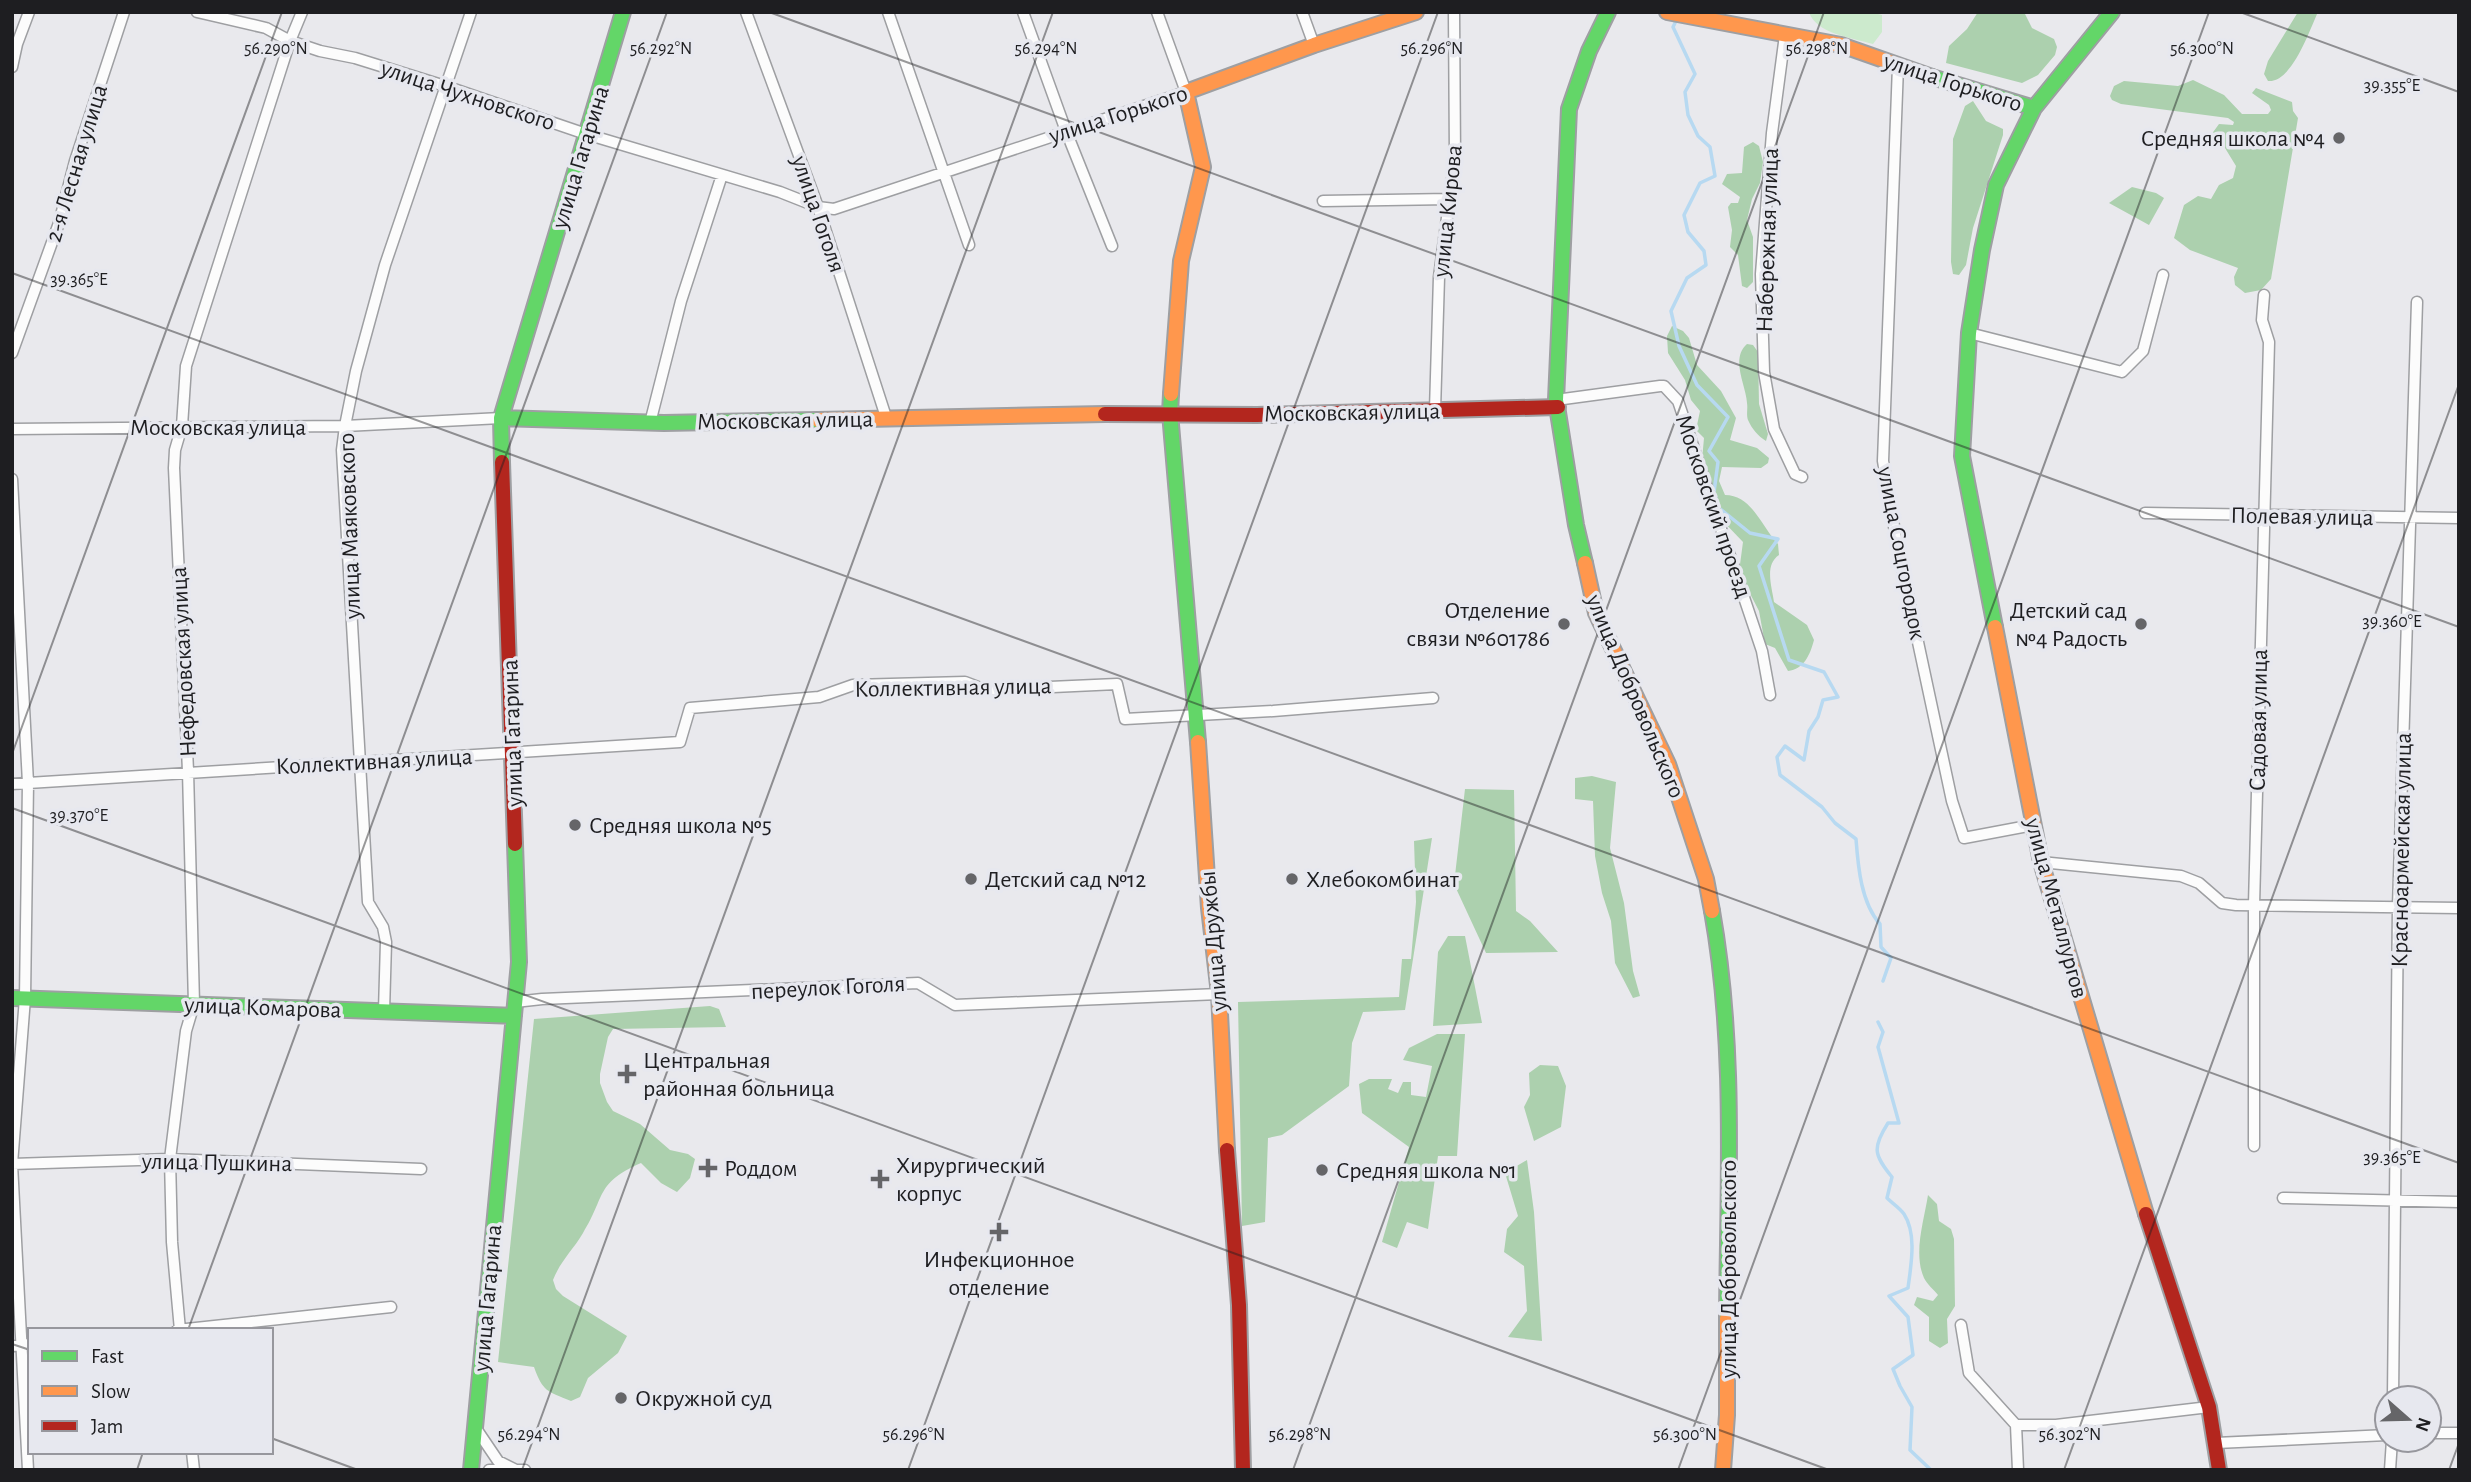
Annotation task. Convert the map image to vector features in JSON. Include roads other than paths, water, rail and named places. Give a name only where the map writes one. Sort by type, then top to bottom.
[{"type":"street","points":[[12,67],[29,12]]},
{"type":"street","name":"2-я Лесная улица","points":[[12,353],[59,223],[75,161],[124,12]]},
{"type":"street","name":"улица Чухновского","points":[[197,12],[266,28],[290,40],[445,86],[586,134],[780,192],[818,207]]},
{"type":"street","name":"Нефедовская улица","points":[[179,1328],[172,1242],[170,1159],[186,1031],[194,1004],[175,450],[182,426],[186,366],[290,40],[302,12]]},
{"type":"street","name":"улица Маяковского","points":[[384,1011],[386,942],[383,927],[368,902],[342,450],[356,371],[385,265],[471,12]]},
{"type":"street","name":"улица Гагарина","points":[[471,1470],[519,962],[502,418],[623,12]]},
{"type":"street","name":"улица Гоголя","points":[[746,12],[818,207],[886,417]]},
{"type":"street","points":[[888,12],[969,245]]},
{"type":"street","points":[[1023,12],[1066,131],[1112,246]]},
{"type":"street","points":[[1157,12],[1186,92]]},
{"type":"street","points":[[1302,12],[1314,45]]},
{"type":"street","name":"улица Горького","points":[[818,207],[834,209],[1416,12]]},
{"type":"street","name":"улица Кирова","points":[[1435,410],[1439,277],[1455,158],[1454,12]]},
{"type":"street","name":"улица Добровольского","points":[[1608,12],[1589,51],[1569,109],[1557,404],[1576,525],[1596,613],[1668,764],[1706,879],[1717,940],[1728,1052],[1727,1415],[1723,1470]]},
{"type":"street","name":"улица Металлургов","points":[[2112,12],[2034,108],[1996,185],[1982,250],[1969,333],[1962,456],[2041,862],[2126,1153],[2209,1407],[2219,1470]]},
{"type":"street","name":"улица Горького","points":[[1675,14],[1842,45],[1898,66],[2034,108]]},
{"type":"street","name":"Набережная улица","points":[[1785,35],[1772,136],[1761,274],[1764,372],[1774,429],[1795,474],[1802,477]]},
{"type":"street","name":"улица Соцгородок","points":[[1898,66],[1883,461],[1897,544],[1952,802],[1964,838],[2033,825]]},
{"type":"street","name":"улица Дружбы","points":[[1186,92],[1203,167],[1181,261],[1170,413],[1196,715],[1209,908],[1219,994],[1231,1221],[1239,1305],[1243,1470]]},
{"type":"street","points":[[650,422],[681,301],[722,175]]},
{"type":"street","points":[[1323,201],[1450,199]]},
{"type":"street","points":[[1969,333],[2122,372],[2143,351],[2163,275]]},
{"type":"street","name":"Садовая улица","points":[[2255,1146],[2254,905],[2269,342],[2262,320],[2264,295]]},
{"type":"street","name":"Красноармейская улица","points":[[2393,1384],[2399,907],[2417,302]]},
{"type":"street","name":"Московский проезд","points":[[1557,404],[1660,386],[1664,386],[1678,401],[1762,651],[1770,695]]},
{"type":"street","name":"Московская улица","points":[[12,429],[345,426],[502,418],[650,422],[1170,413],[1257,415],[1557,404]]},
{"type":"street","points":[[12,479],[28,783],[12,1164],[27,1470]]},
{"type":"street","name":"Полевая улица","points":[[2145,513],[2459,518]]},
{"type":"street","name":"Коллективная улица","points":[[12,783],[680,742],[690,708],[819,698],[853,685],[965,682],[986,690],[1117,684],[1125,719],[1433,698]]},
{"type":"street","points":[[2041,862],[2181,876],[2199,883],[2222,903],[2236,905],[2459,908]]},
{"type":"street","name":"переулок Гоголя","points":[[515,1009],[542,999],[918,983],[955,1005],[1219,994]]},
{"type":"street","name":"улица Комарова","points":[[19,998],[384,1011],[515,1009]]},
{"type":"street","name":"улица Пушкина","points":[[12,1164],[170,1159],[421,1169]]},
{"type":"street","points":[[2283,1198],[2459,1202]]},
{"type":"street","points":[[197,1328],[391,1307]]},
{"type":"street","points":[[1961,1325],[1969,1373],[2016,1425],[2018,1470]]},
{"type":"street","points":[[2016,1425],[2056,1425],[2209,1407]]},
{"type":"street","points":[[475,1427],[498,1461],[516,1470]]},
{"type":"street","points":[[2216,1443],[2373,1435]]},
{"type":"street","points":[[489,1470],[525,1470]]},
{"type":"waterway","points":[[1678,17],[1673,27],[1695,74],[1685,92],[1688,115],[1698,136],[1710,147],[1715,176],[1700,183],[1684,215],[1688,232],[1704,251],[1706,265],[1687,278],[1671,311],[1679,346],[1697,385],[1728,417],[1709,451],[1718,462],[1714,492],[1719,508],[1750,533],[1778,539],[1759,566],[1789,660],[1824,672],[1838,697],[1823,700],[1818,717],[1809,731],[1804,760],[1785,746],[1777,757],[1780,775],[1822,807],[1835,823],[1856,839],[1859,872],[1865,895],[1880,924],[1881,947],[1891,958],[1883,981]]},
{"type":"waterway","points":[[1878,1022],[1883,1032],[1878,1047],[1899,1123],[1888,1123],[1879,1139],[1877,1151],[1892,1177],[1887,1198],[1904,1214],[1912,1240],[1908,1288],[1889,1296],[1908,1317],[1913,1355],[1893,1369],[1912,1407],[1910,1450],[1931,1470]]},
{"type":"place","name":"Средняя школа №4","points":[[2339,138]]},
{"type":"place","name":"Отделение связи №601786","points":[[1564,624]]},
{"type":"place","name":"Детский сад №4 Радость","points":[[2141,624]]},
{"type":"place","name":"Средняя школа №5","points":[[575,825]]},
{"type":"place","name":"Детский сад №12","points":[[971,879]]},
{"type":"place","name":"Хлебокомбинат","points":[[1292,879]]},
{"type":"place","name":"Центральная районная больница","points":[[627,1074]]},
{"type":"place","name":"Роддом","points":[[708,1168]]},
{"type":"place","name":"Средняя школа №1","points":[[1322,1170]]},
{"type":"place","name":"Хирургический корпус","points":[[880,1179]]},
{"type":"place","name":"Инфекционное отделение","points":[[999,1232]]},
{"type":"place","name":"Окружной суд","points":[[621,1398]]}]
